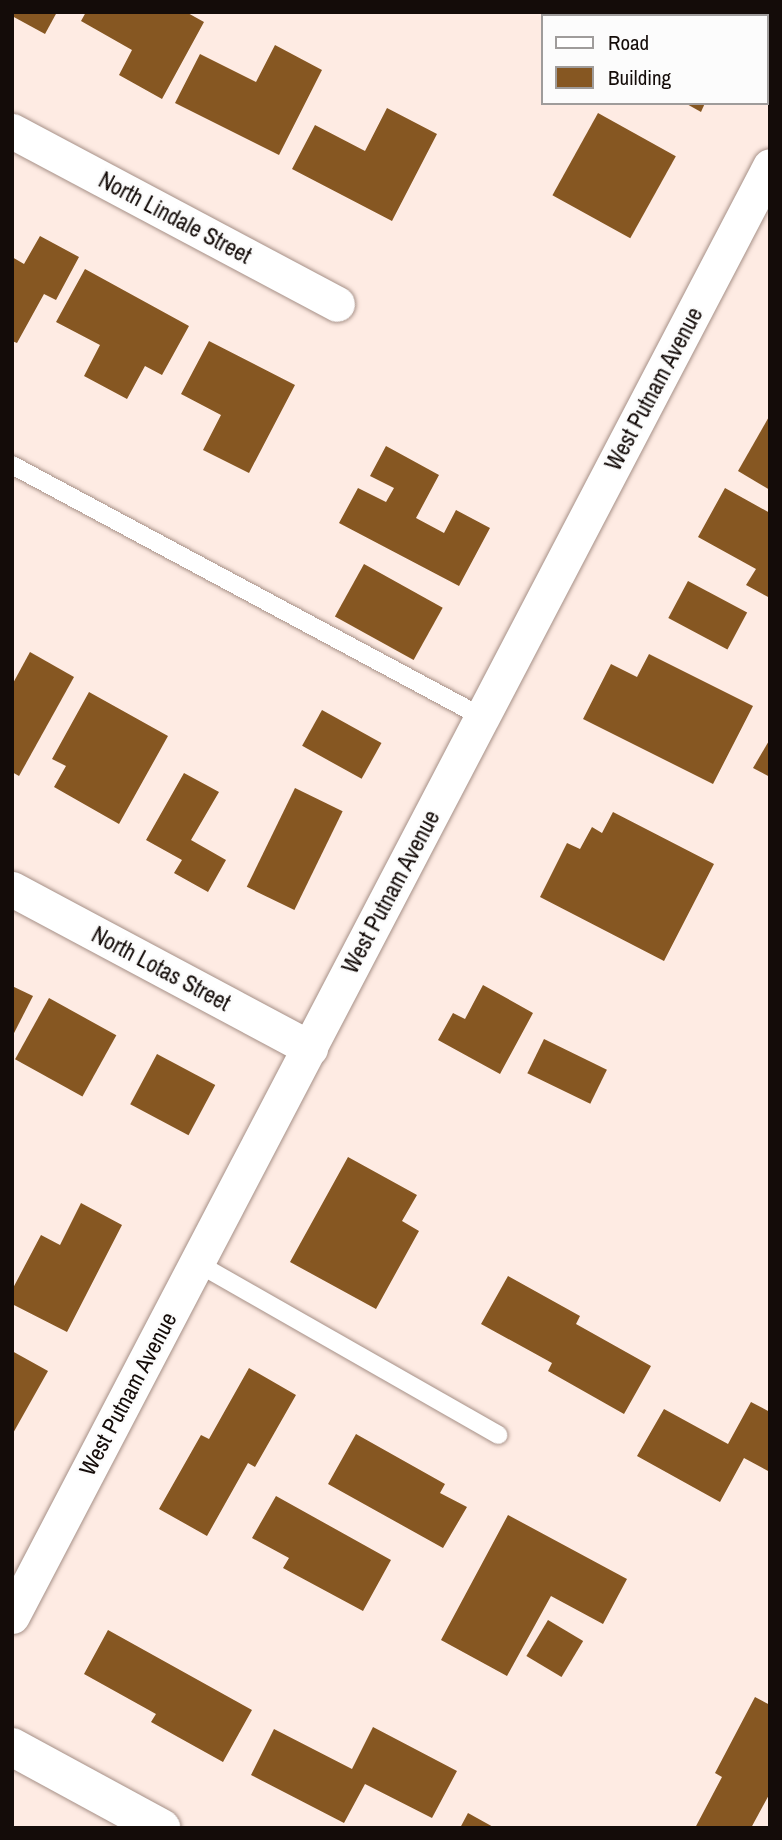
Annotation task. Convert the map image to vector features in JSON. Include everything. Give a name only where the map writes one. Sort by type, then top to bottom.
[{"type":"main road","points":[[12,1747],[161,1828]]},
{"type":"street","name":"North Lindale Street","points":[[12,131],[337,304]]},
{"type":"street","name":"West Putnam Avenue","points":[[12,1616],[770,166]]},
{"type":"street","name":"North Lotas Street","points":[[12,889],[310,1048]]},
{"type":"lane","points":[[12,465],[482,717]]},
{"type":"lane","points":[[197,1263],[498,1435]]},
{"type":"building","points":[[12,12],[57,12],[45,34],[12,16]]},
{"type":"building","points":[[86,12],[186,12],[204,22],[162,99],[119,75],[132,50],[81,21]]},
{"type":"building","points":[[579,12],[650,12],[650,14]]},
{"type":"building","points":[[684,12],[755,12],[755,14]]},
{"type":"building","points":[[275,45],[322,70],[279,155],[175,103],[200,54],[256,82]]},
{"type":"building","points":[[689,105],[704,105],[701,112]]},
{"type":"building","points":[[387,108],[437,134],[392,221],[292,169],[315,125],[365,151]]},
{"type":"building","points":[[598,113],[676,156],[630,238],[552,195]]},
{"type":"building","points":[[40,236],[79,257],[56,300],[44,294],[17,343],[12,341],[12,257],[24,264]]},
{"type":"building","points":[[85,269],[189,326],[162,375],[145,366],[127,399],[84,376],[100,345],[56,322]]},
{"type":"building","points":[[209,341],[295,385],[249,473],[203,450],[221,415],[181,394]]},
{"type":"building","points":[[770,415],[770,490],[738,471]]},
{"type":"building","points":[[386,446],[439,475],[416,518],[444,533],[456,510],[490,528],[459,586],[339,523],[358,488],[386,502],[394,488],[370,476]]},
{"type":"building","points":[[725,488],[770,513],[770,598],[746,585],[756,569],[698,537]]},
{"type":"building","points":[[364,564],[443,608],[414,660],[335,616]]},
{"type":"building","points":[[688,581],[747,612],[727,650],[668,618]]},
{"type":"building","points":[[30,652],[74,677],[19,776],[12,772],[12,685]]},
{"type":"building","points":[[649,654],[753,706],[713,784],[583,719],[611,664],[637,677]]},
{"type":"building","points":[[89,692],[168,736],[119,824],[54,787],[66,766],[52,759]]},
{"type":"building","points":[[322,710],[381,743],[362,779],[302,746]]},
{"type":"building","points":[[770,739],[770,777],[753,768]]},
{"type":"building","points":[[184,773],[219,792],[191,840],[226,860],[208,892],[174,873],[182,860],[146,840]]},
{"type":"building","points":[[295,788],[343,811],[294,910],[247,887]]},
{"type":"building","points":[[613,812],[714,864],[664,961],[540,897],[567,843],[580,849],[592,827],[602,833]]},
{"type":"building","points":[[483,985],[533,1013],[500,1074],[438,1040],[453,1013],[465,1019]]},
{"type":"building","points":[[12,986],[33,996],[12,1037]]},
{"type":"building","points":[[49,998],[116,1035],[82,1097],[15,1059]]},
{"type":"building","points":[[544,1039],[607,1070],[590,1104],[527,1073]]},
{"type":"building","points":[[157,1054],[215,1085],[189,1135],[130,1104]]},
{"type":"building","points":[[348,1157],[417,1195],[402,1221],[419,1231],[376,1309],[290,1262]]},
{"type":"building","points":[[81,1203],[122,1225],[67,1332],[12,1304],[12,1290],[41,1235],[60,1245]]},
{"type":"building","points":[[508,1276],[580,1316],[576,1324],[651,1366],[624,1414],[548,1371],[552,1363],[481,1324]]},
{"type":"building","points":[[12,1351],[48,1371],[12,1435]]},
{"type":"building","points":[[249,1368],[296,1395],[255,1467],[248,1463],[207,1536],[159,1509],[201,1435],[209,1439]]},
{"type":"building","points":[[751,1402],[770,1412],[770,1472],[744,1458],[720,1502],[637,1456],[664,1409],[728,1444]]},
{"type":"building","points":[[356,1434],[445,1484],[440,1493],[467,1507],[443,1548],[328,1484]]},
{"type":"building","points":[[276,1496],[391,1560],[363,1611],[283,1568],[289,1558],[252,1538]]},
{"type":"building","points":[[508,1515],[627,1579],[603,1624],[551,1596],[507,1676],[441,1640]]},
{"type":"building","points":[[548,1620],[583,1641],[562,1677],[526,1656]]},
{"type":"building","points":[[108,1630],[252,1710],[223,1762],[151,1722],[156,1714],[84,1674]]},
{"type":"building","points":[[755,1697],[770,1705],[770,1793],[751,1828],[695,1828],[722,1777],[715,1773]]},
{"type":"building","points":[[373,1727],[457,1771],[432,1818],[365,1784],[344,1823],[251,1775],[274,1729],[352,1769]]},
{"type":"building","points":[[468,1813],[495,1828],[460,1828]]}]
